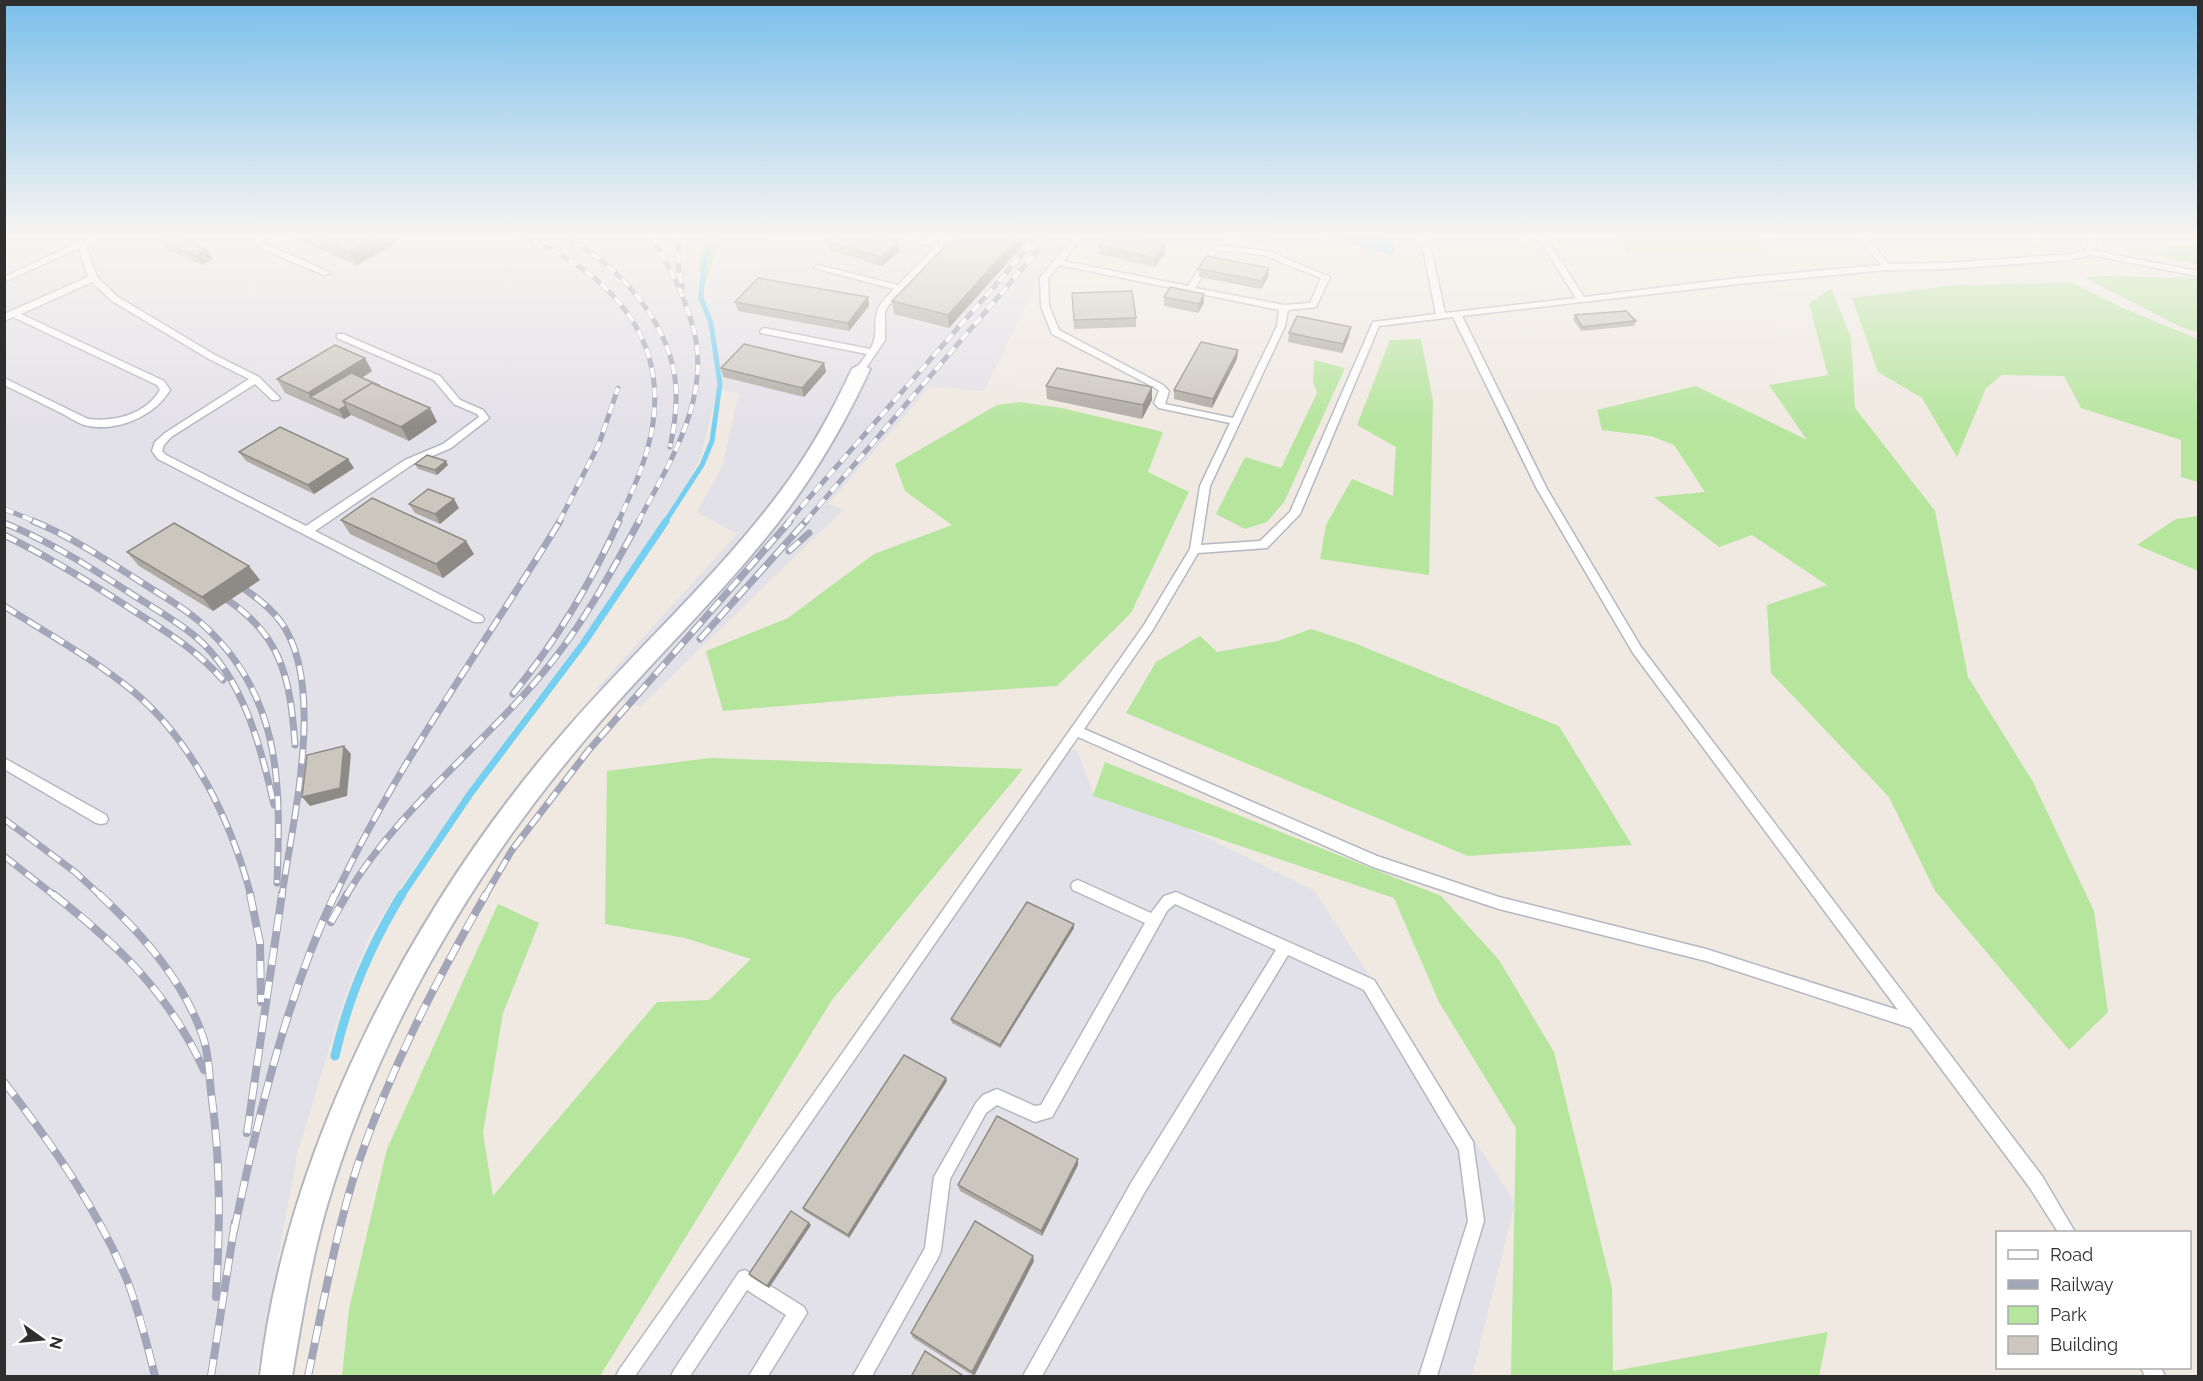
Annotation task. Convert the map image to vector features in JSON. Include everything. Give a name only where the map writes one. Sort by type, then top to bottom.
[{"type":"street","points":[[276,1377],[284,1323],[302,1243],[320,1179],[372,1054],[434,933],[510,814],[544,771],[782,506],[807,472],[837,423],[867,360]]},
{"type":"lane","points":[[9,316],[50,297]]},
{"type":"lane","points":[[113,297],[212,357],[256,379],[275,398]]},
{"type":"lane","points":[[764,331],[867,360],[880,340],[881,312],[893,297]]},
{"type":"lane","points":[[1044,297],[1055,332],[1160,387],[1164,391],[1160,403],[1162,406],[1234,421]]},
{"type":"lane","points":[[1232,297],[1284,308],[1313,305],[1317,297]]},
{"type":"lane","points":[[1437,297],[1441,316]]},
{"type":"lane","points":[[1195,549],[1263,545],[1295,514],[1376,324],[1605,297]]},
{"type":"lane","points":[[625,1377],[1148,628],[1195,549],[1206,486],[1234,421],[1281,326],[1284,308]]},
{"type":"lane","points":[[1456,314],[1542,489],[1637,650],[2036,1182],[2066,1231]]},
{"type":"lane","points":[[4,381],[86,422],[93,423],[118,421],[134,416],[160,400],[165,390],[162,383],[9,316]]},
{"type":"lane","points":[[307,531],[409,462],[447,446],[484,418],[484,414],[457,402],[437,378],[340,336]]},
{"type":"lane","points":[[256,379],[168,435],[159,444],[157,451],[162,457],[478,619]]},
{"type":"lane","points":[[1076,731],[1373,861],[1499,903],[1706,955],[1913,1021]]},
{"type":"lane","points":[[4,763],[101,819]]},
{"type":"lane","points":[[1078,886],[1155,921]]},
{"type":"lane","points":[[862,1377],[933,1250],[942,1177],[981,1108],[988,1100],[997,1098],[1035,1114],[1046,1112],[1155,921],[1169,900],[1176,898],[1369,985],[1467,1148],[1476,1221],[1428,1377]]},
{"type":"lane","points":[[1032,1377],[1137,1189],[1285,947]]},
{"type":"lane","points":[[680,1377],[745,1278],[798,1313],[758,1377]]},
{"type":"shaded area","points":[[5,297],[700,297],[701,304],[703,297],[1029,297],[984,391],[930,387],[828,504],[843,510],[640,707],[596,689],[737,534],[697,512],[722,467],[739,393],[717,390],[701,456],[689,480],[572,655],[525,712],[395,895],[370,936],[343,1003],[298,1151],[256,1376],[5,1376]]},
{"type":"shaded area","points":[[1065,748],[1078,752],[1092,791],[1183,826],[1315,891],[1515,1203],[1472,1376],[625,1376]]},
{"type":"green space","points":[[1818,297],[1835,297],[1851,338],[1855,408],[1935,511],[1968,677],[2033,782],[2094,911],[2108,1012],[2069,1050],[1935,891],[1889,797],[1771,673],[1767,605],[1827,585],[1752,535],[1719,547],[1654,497],[1705,492],[1674,445],[1651,436],[1602,430],[1597,410],[1696,386],[1807,440],[1769,385],[1828,375],[1809,304]]},
{"type":"green space","points":[[2102,297],[2198,339],[2198,482],[2181,477],[2181,440],[2081,408],[2064,376],[2002,375],[1986,388],[1957,457],[1922,398],[1878,372],[1852,298]]},
{"type":"green space","points":[[2123,297],[2198,297],[2198,332],[2183,328]]},
{"type":"green space","points":[[1421,339],[1433,401],[1429,575],[1320,559],[1326,525],[1352,479],[1393,496],[1396,447],[1357,425],[1390,340]]},
{"type":"green space","points":[[1314,360],[1345,368],[1284,502],[1267,522],[1245,529],[1216,514],[1245,457],[1281,468],[1317,393],[1313,381]]},
{"type":"green space","points":[[1019,402],[1062,408],[1163,432],[1148,472],[1189,492],[1131,613],[1057,686],[899,696],[723,711],[706,651],[788,618],[874,554],[952,525],[905,491],[895,464],[997,405]]},
{"type":"green space","points":[[2198,516],[2198,571],[2137,545],[2176,519]]},
{"type":"green space","points":[[1311,629],[1354,643],[1559,726],[1632,845],[1468,856],[1126,713],[1156,662],[1200,636],[1217,652],[1278,641]]},
{"type":"green space","points":[[710,758],[1023,769],[832,1000],[600,1376],[342,1376],[349,1309],[387,1149],[498,904],[539,923],[503,1013],[483,1133],[493,1196],[657,1002],[709,1000],[751,959],[685,938],[605,924],[607,771]]},
{"type":"green space","points":[[1105,762],[1441,896],[1499,960],[1554,1052],[1612,1288],[1613,1371],[1828,1332],[1819,1376],[1511,1376],[1516,1128],[1439,1002],[1394,898],[1093,796]]},
{"type":"building","points":[[739,297],[868,297],[848,323],[735,302]]},
{"type":"building","points":[[895,297],[964,297],[948,315],[892,301]]},
{"type":"building","points":[[1072,297],[1133,297],[1136,318],[1074,320]]},
{"type":"building","points":[[1166,297],[1202,297],[1199,304]]},
{"type":"building","points":[[1626,311],[1636,321],[1582,327],[1575,315]]},
{"type":"building","points":[[1297,316],[1351,327],[1343,344],[1289,333]]},
{"type":"building","points":[[1201,342],[1238,350],[1213,399],[1174,390]]},
{"type":"building","points":[[744,344],[824,363],[802,388],[721,368]]},
{"type":"building","points":[[335,345],[365,358],[308,393],[277,379]]},
{"type":"building","points":[[1057,368],[1152,387],[1143,405],[1046,386]]},
{"type":"building","points":[[351,373],[379,385],[372,383],[343,401],[346,406],[339,410],[310,397]]},
{"type":"building","points":[[372,383],[430,408],[401,427],[343,401]]},
{"type":"building","points":[[280,427],[348,459],[308,485],[239,452]]},
{"type":"building","points":[[427,455],[446,461],[435,470],[415,464]]},
{"type":"building","points":[[428,489],[454,499],[435,514],[409,504]]},
{"type":"building","points":[[372,498],[466,541],[436,564],[341,520]]},
{"type":"building","points":[[174,523],[249,566],[202,597],[127,552]]},
{"type":"building","points":[[344,746],[340,788],[302,797],[307,755]]},
{"type":"building","points":[[1027,902],[1074,924],[1000,1045],[951,1019]]},
{"type":"building","points":[[904,1055],[946,1078],[848,1235],[803,1208]]},
{"type":"building","points":[[997,1116],[1078,1159],[1041,1231],[958,1185]]},
{"type":"building","points":[[791,1211],[809,1223],[767,1286],[749,1274]]},
{"type":"building","points":[[975,1221],[1033,1256],[972,1372],[911,1333]]},
{"type":"building","points":[[925,1351],[965,1377],[911,1377]]},
{"type":"waterway","points":[[665,522],[702,465],[712,441],[720,384],[711,323],[701,297]]},
{"type":"waterway","points":[[401,896],[470,794],[583,644],[666,521]]},
{"type":"waterway","points":[[335,1056],[346,1013],[361,972],[402,894]]},
{"type":"railway","points":[[613,297],[637,329],[649,357],[654,388],[653,423],[648,449],[618,522]]},
{"type":"railway","points":[[638,297],[661,333],[670,355],[675,378],[676,413],[670,447]]},
{"type":"railway","points":[[638,522],[676,450],[693,400],[697,374],[697,347],[683,297]]},
{"type":"railway","points":[[788,522],[985,297]]},
{"type":"railway","points":[[805,522],[998,297]]},
{"type":"railway","points":[[559,522],[599,444],[618,388]]},
{"type":"railway","points":[[4,509],[37,522]]},
{"type":"railway","points":[[33,521],[90,550],[187,611],[227,650],[247,679],[261,710],[271,742],[278,811],[277,883]]},
{"type":"railway","points":[[335,896],[359,847],[413,752],[560,521]]},
{"type":"railway","points":[[513,694],[572,611],[619,521]]},
{"type":"railway","points":[[346,896],[366,866],[411,810],[512,708],[566,644],[592,604],[639,521]]},
{"type":"railway","points":[[485,896],[512,850],[588,751],[790,521]]},
{"type":"railway","points":[[700,639],[806,521]]},
{"type":"railway","points":[[4,523],[51,545],[95,571],[179,624],[212,653],[238,692],[248,714],[274,805]]},
{"type":"railway","points":[[789,551],[809,533]]},
{"type":"railway","points":[[4,535],[67,569],[166,632],[202,659],[223,680]]},
{"type":"railway","points":[[232,581],[258,599],[281,622],[295,649],[302,682],[304,717],[302,755],[282,896]]},
{"type":"railway","points":[[215,592],[254,622],[268,638],[278,656],[290,696],[295,745]]},
{"type":"railway","points":[[4,606],[119,680],[155,712],[175,735],[192,759],[221,812],[233,840],[251,896]]},
{"type":"railway","points":[[4,819],[75,872],[101,896]]},
{"type":"railway","points":[[4,856],[55,896]]},
{"type":"railway","points":[[53,894],[121,952],[140,973],[175,1017],[204,1070]]},
{"type":"railway","points":[[99,894],[146,942],[173,978],[195,1016],[205,1044],[218,1169],[216,1297]]},
{"type":"railway","points":[[250,894],[260,943],[261,1002]]},
{"type":"railway","points":[[247,1133],[282,894]]},
{"type":"railway","points":[[234,1231],[263,1102],[287,1018],[317,935],[335,894]]},
{"type":"railway","points":[[331,922],[347,894]]},
{"type":"railway","points":[[308,1376],[342,1218],[370,1131],[415,1027],[486,894]]},
{"type":"railway","points":[[4,1082],[56,1152],[102,1227],[127,1280],[143,1328],[155,1376]]},
{"type":"railway","points":[[211,1376],[235,1222]]}]
